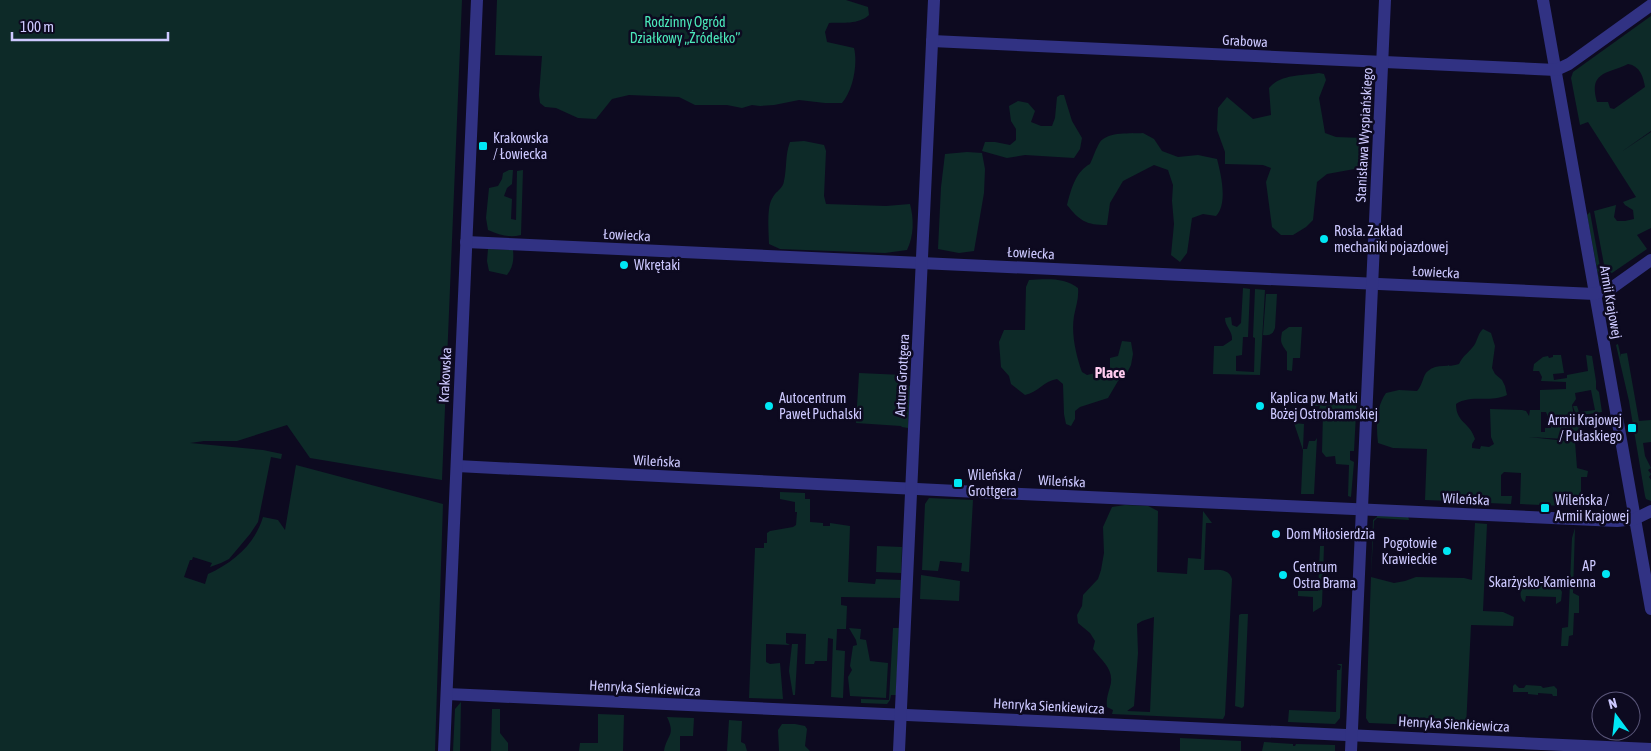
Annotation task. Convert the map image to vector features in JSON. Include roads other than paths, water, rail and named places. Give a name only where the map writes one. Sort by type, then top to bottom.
[{"type":"street","name":"Krakowska","points":[[444,751],[477,0]]},
{"type":"street","name":"Artura Grottgera","points":[[899,751],[934,0]]},
{"type":"street","name":"Stanisława Wyspiańskiego","points":[[1351,751],[1385,0]]},
{"type":"street","name":"Armii Krajowej","points":[[1544,0],[1651,609]]},
{"type":"street","points":[[1556,70],[1569,64],[1651,5]]},
{"type":"street","name":"Grabowa","points":[[932,41],[1556,70]]},
{"type":"street","name":"Łowiecka","points":[[466,242],[1595,294]]},
{"type":"street","points":[[1595,294],[1613,286],[1651,260]]},
{"type":"street","name":"Wileńska","points":[[457,466],[1617,521],[1635,519]]},
{"type":"street","points":[[1635,519],[1651,511]]},
{"type":"street","name":"Henryka Sienkiewicza","points":[[447,694],[1651,749]]},
{"type":"place","name":"Krakowska / Łowiecka","points":[[483,146]]},
{"type":"place","name":"Rosła. Zakład mechaniki pojazdowej","points":[[1324,239]]},
{"type":"place","name":"Wkrętaki","points":[[624,265]]},
{"type":"place","name":"Autocentrum Paweł Puchalski","points":[[769,406]]},
{"type":"place","name":"Kaplica pw. Matki Bożej Ostrobramskiej","points":[[1260,406]]},
{"type":"place","name":"Armii Krajowej / Pułaskiego","points":[[1632,428]]},
{"type":"place","name":"Wileńska / Grottgera","points":[[958,483]]},
{"type":"place","name":"Wileńska / Armii Krajowej","points":[[1545,508]]},
{"type":"place","name":"Dom Miłosierdzia","points":[[1276,534]]},
{"type":"place","name":"Pogotowie Krawieckie","points":[[1447,551]]},
{"type":"place","name":"AP Skarżysko-Kamienna","points":[[1606,574]]},
{"type":"place","name":"Centrum Ostra Brama","points":[[1283,575]]},
{"type":"district","name":"Place","points":[[1110,372]]},
{"type":"park label","name":"Rodzinny Ogród Działkowy „Źródełko”","points":[[685,30]]}]
